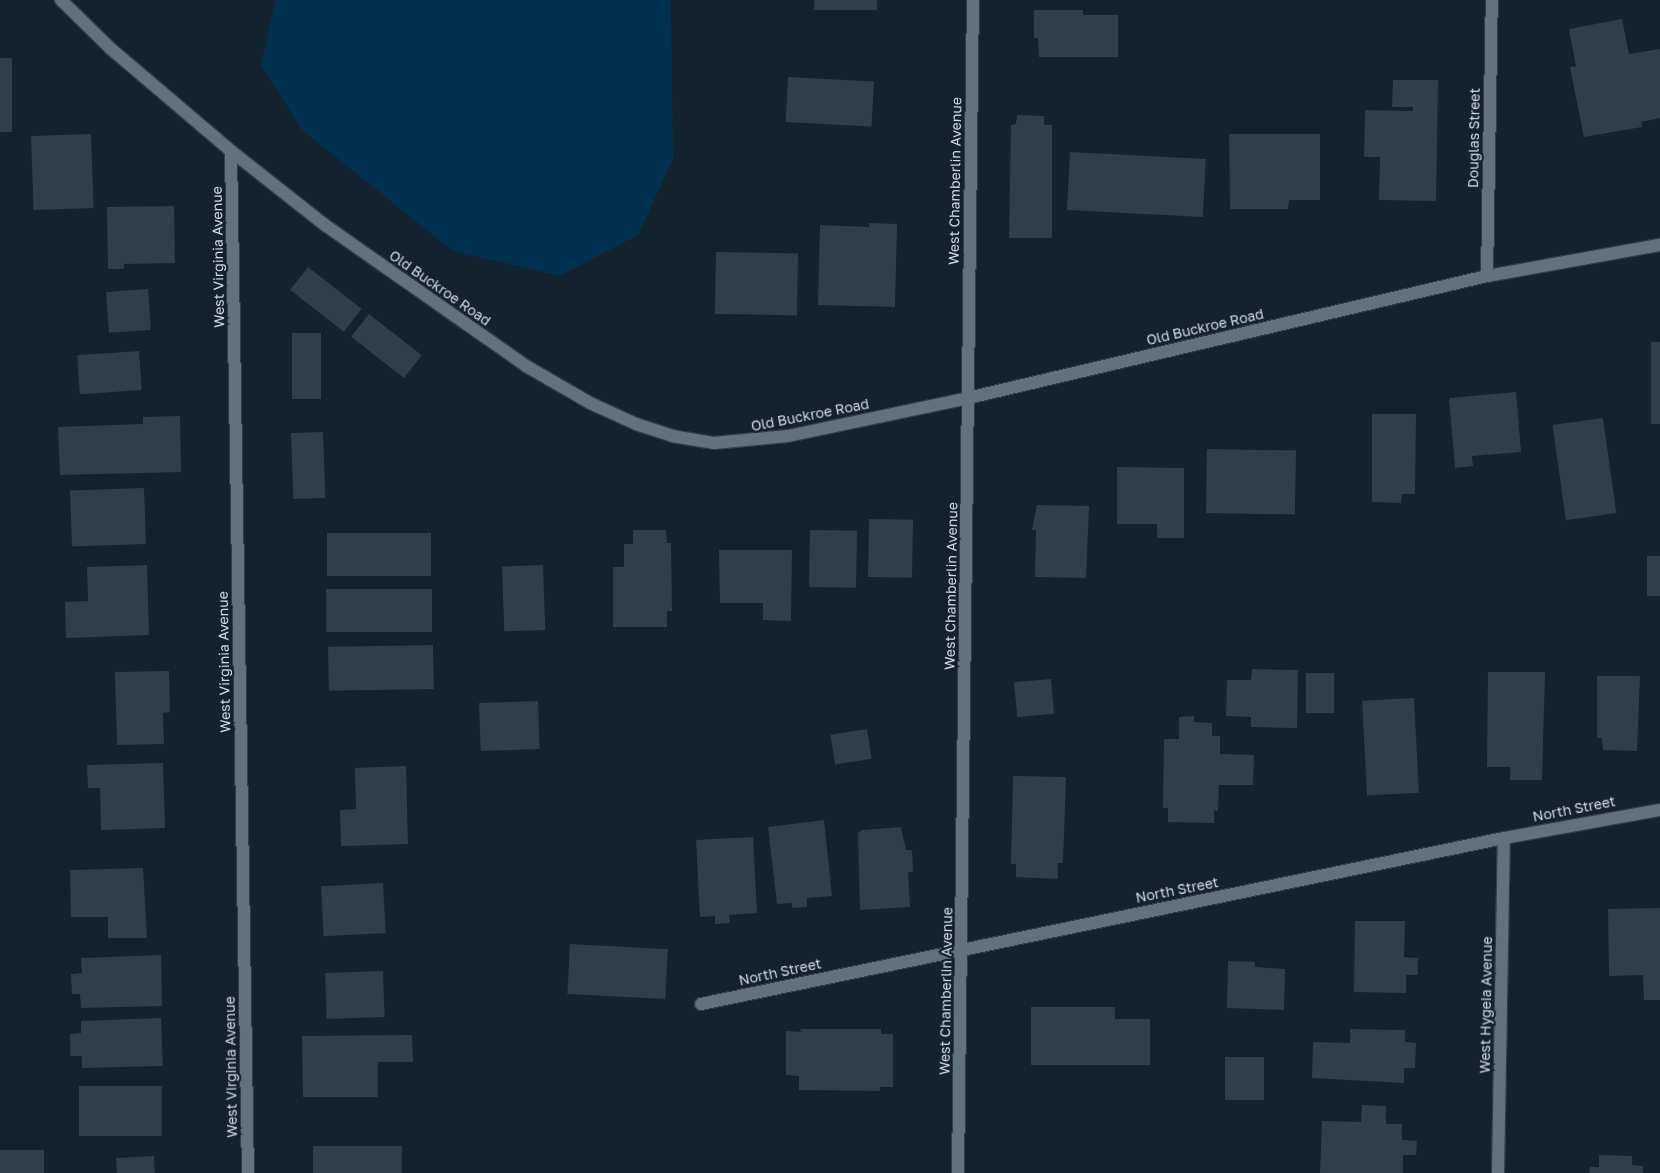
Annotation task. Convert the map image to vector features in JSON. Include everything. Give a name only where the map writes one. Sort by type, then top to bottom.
[{"type":"street","name":"Old Buckroe Road","points":[[61,0],[110,48],[231,151],[325,225],[526,366],[590,403],[636,424],[672,436],[714,443],[750,442],[968,398],[1487,276],[1660,245]]},
{"type":"street","name":"West Chamberlin Avenue","points":[[958,1173],[973,0]]},
{"type":"street","name":"Douglas Street","points":[[1487,276],[1492,0]]},
{"type":"street","name":"West Virginia Avenue","points":[[231,151],[248,1173]]},
{"type":"street","name":"North Street","points":[[701,1004],[962,948],[1504,838],[1660,810]]},
{"type":"street","name":"West Hygeia Avenue","points":[[1498,1173],[1504,838]]},
{"type":"shaded area","points":[[276,0],[671,0],[673,159],[638,235],[560,276],[453,251],[302,130],[261,64]]},
{"type":"building","points":[[814,0],[877,0],[877,10],[814,10]]},
{"type":"building","points":[[1034,10],[1083,10],[1083,15],[1118,15],[1118,57],[1039,57],[1038,38],[1034,38]]},
{"type":"building","points":[[1622,19],[1629,54],[1660,49],[1660,118],[1641,122],[1642,127],[1584,137],[1570,67],[1576,66],[1569,29]]},
{"type":"building","points":[[0,58],[12,58],[12,132],[0,132]]},
{"type":"building","points":[[788,77],[874,82],[872,126],[786,122]]},
{"type":"building","points":[[1393,80],[1438,80],[1436,201],[1379,200],[1380,157],[1364,157],[1365,110],[1413,111],[1413,107],[1392,107]]},
{"type":"building","points":[[1017,115],[1044,116],[1044,125],[1052,125],[1052,238],[1009,238],[1011,125],[1016,124]]},
{"type":"building","points":[[91,134],[94,208],[34,210],[31,136]]},
{"type":"building","points":[[1229,134],[1320,134],[1320,200],[1289,200],[1288,209],[1230,209]]},
{"type":"building","points":[[1070,152],[1206,159],[1203,217],[1067,210]]},
{"type":"building","points":[[174,206],[175,263],[124,264],[124,269],[108,269],[107,207]]},
{"type":"building","points":[[869,223],[897,224],[895,307],[818,305],[820,225],[869,227]]},
{"type":"building","points":[[716,252],[798,253],[797,315],[715,314]]},
{"type":"building","points":[[308,267],[362,309],[344,332],[290,290]]},
{"type":"building","points":[[148,289],[151,330],[109,333],[106,292]]},
{"type":"building","points":[[369,314],[422,355],[404,378],[351,337]]},
{"type":"building","points":[[292,333],[321,333],[321,399],[292,399]]},
{"type":"building","points":[[1651,342],[1660,342],[1660,424],[1651,424]]},
{"type":"building","points":[[139,351],[142,390],[80,394],[77,355]]},
{"type":"building","points":[[1516,392],[1521,452],[1472,456],[1473,466],[1455,468],[1449,398]]},
{"type":"building","points":[[1372,414],[1416,414],[1415,494],[1402,494],[1401,503],[1372,502]]},
{"type":"building","points":[[180,416],[181,472],[60,475],[58,427],[143,424],[143,417]]},
{"type":"building","points":[[1603,418],[1616,513],[1566,520],[1552,425]]},
{"type":"building","points":[[323,432],[325,498],[293,499],[291,433]]},
{"type":"building","points":[[1207,449],[1296,451],[1295,515],[1206,513]]},
{"type":"building","points":[[1117,467],[1184,468],[1184,538],[1157,538],[1157,524],[1117,524]]},
{"type":"building","points":[[144,488],[146,544],[72,547],[70,491]]},
{"type":"building","points":[[1037,505],[1089,506],[1086,578],[1035,577],[1036,530],[1032,530]]},
{"type":"building","points":[[869,519],[913,520],[912,578],[868,577]]},
{"type":"building","points":[[633,530],[666,530],[667,543],[671,543],[672,611],[667,611],[667,627],[613,627],[613,567],[624,567],[624,544],[633,544]]},
{"type":"building","points":[[810,530],[857,531],[856,588],[809,587]]},
{"type":"building","points":[[327,533],[431,533],[431,576],[327,576]]},
{"type":"building","points":[[719,550],[792,550],[791,621],[763,620],[763,603],[720,603]]},
{"type":"building","points":[[1647,556],[1660,556],[1660,596],[1647,596]]},
{"type":"building","points":[[147,565],[149,635],[66,638],[65,602],[88,601],[87,567]]},
{"type":"building","points":[[543,565],[545,630],[504,631],[502,566]]},
{"type":"building","points":[[326,589],[432,589],[432,632],[326,632]]},
{"type":"building","points":[[433,645],[434,689],[329,691],[328,647]]},
{"type":"building","points":[[1252,669],[1298,670],[1297,728],[1251,727],[1251,717],[1226,716],[1227,680],[1251,680]]},
{"type":"building","points":[[169,671],[170,712],[163,713],[164,744],[117,745],[115,672]]},
{"type":"building","points":[[1488,672],[1545,672],[1542,780],[1510,780],[1510,767],[1487,767]]},
{"type":"building","points":[[1306,673],[1334,673],[1334,713],[1306,713]]},
{"type":"building","points":[[1597,676],[1640,676],[1637,751],[1603,750],[1602,738],[1597,738]]},
{"type":"building","points":[[1051,679],[1054,714],[1017,717],[1014,682]]},
{"type":"building","points":[[1414,698],[1419,793],[1367,796],[1362,701]]},
{"type":"building","points":[[538,701],[540,749],[481,751],[479,703]]},
{"type":"building","points":[[1194,716],[1194,722],[1212,723],[1212,736],[1220,736],[1220,754],[1254,755],[1253,785],[1219,785],[1218,811],[1214,810],[1214,823],[1168,822],[1168,808],[1163,808],[1164,739],[1179,739],[1179,717]]},
{"type":"building","points":[[867,729],[872,759],[835,764],[830,735]]},
{"type":"building","points":[[163,763],[165,828],[101,830],[100,788],[88,788],[87,765]]},
{"type":"building","points":[[406,766],[408,844],[341,846],[340,810],[356,809],[355,768]]},
{"type":"building","points":[[1013,776],[1066,777],[1063,863],[1058,863],[1058,879],[1016,877],[1016,864],[1011,864]]},
{"type":"building","points":[[824,820],[832,896],[807,898],[807,907],[792,908],[792,903],[777,904],[768,827]]},
{"type":"building","points":[[901,827],[906,850],[912,850],[913,872],[908,872],[910,907],[860,910],[858,833],[862,830]]},
{"type":"building","points":[[753,837],[757,913],[729,915],[730,923],[715,924],[715,916],[700,917],[696,840]]},
{"type":"building","points":[[143,868],[147,938],[108,938],[108,917],[71,917],[70,870]]},
{"type":"building","points":[[383,883],[386,933],[324,936],[321,886]]},
{"type":"building","points":[[1660,908],[1660,1000],[1644,1000],[1643,975],[1609,976],[1608,909]]},
{"type":"building","points":[[1355,921],[1405,921],[1404,957],[1418,958],[1418,975],[1406,975],[1406,993],[1354,992]]},
{"type":"building","points":[[570,944],[668,949],[665,999],[567,994]]},
{"type":"building","points":[[161,955],[162,1006],[81,1008],[80,994],[72,994],[71,974],[82,973],[81,958]]},
{"type":"building","points":[[1228,961],[1255,962],[1255,967],[1285,969],[1284,1010],[1227,1008]]},
{"type":"building","points":[[383,971],[385,1017],[327,1019],[325,973]]},
{"type":"building","points":[[1031,1007],[1115,1007],[1115,1019],[1150,1019],[1150,1065],[1031,1065]]},
{"type":"building","points":[[161,1018],[163,1066],[82,1068],[82,1056],[70,1056],[70,1034],[81,1033],[81,1021]]},
{"type":"building","points":[[800,1029],[881,1029],[881,1034],[893,1034],[893,1087],[880,1087],[880,1091],[799,1090],[799,1076],[786,1075],[786,1031],[801,1032]]},
{"type":"building","points":[[1350,1029],[1405,1030],[1405,1042],[1416,1043],[1415,1068],[1404,1068],[1404,1083],[1312,1078],[1313,1042],[1350,1043]]},
{"type":"building","points":[[412,1035],[413,1062],[378,1062],[378,1097],[303,1097],[302,1036]]},
{"type":"building","points":[[1225,1057],[1264,1057],[1264,1100],[1225,1100]]},
{"type":"building","points":[[79,1086],[162,1086],[162,1136],[79,1136]]},
{"type":"building","points":[[1362,1105],[1386,1106],[1386,1124],[1402,1124],[1402,1140],[1417,1141],[1416,1155],[1403,1155],[1403,1173],[1320,1173],[1322,1121],[1361,1122]]},
{"type":"building","points":[[313,1146],[402,1146],[402,1173],[313,1173]]},
{"type":"building","points":[[0,1150],[44,1150],[44,1173],[0,1173]]},
{"type":"building","points":[[1599,1155],[1632,1156],[1632,1165],[1643,1166],[1643,1173],[1589,1173],[1590,1167],[1599,1167]]},
{"type":"building","points":[[154,1156],[155,1173],[117,1173],[116,1158]]}]
